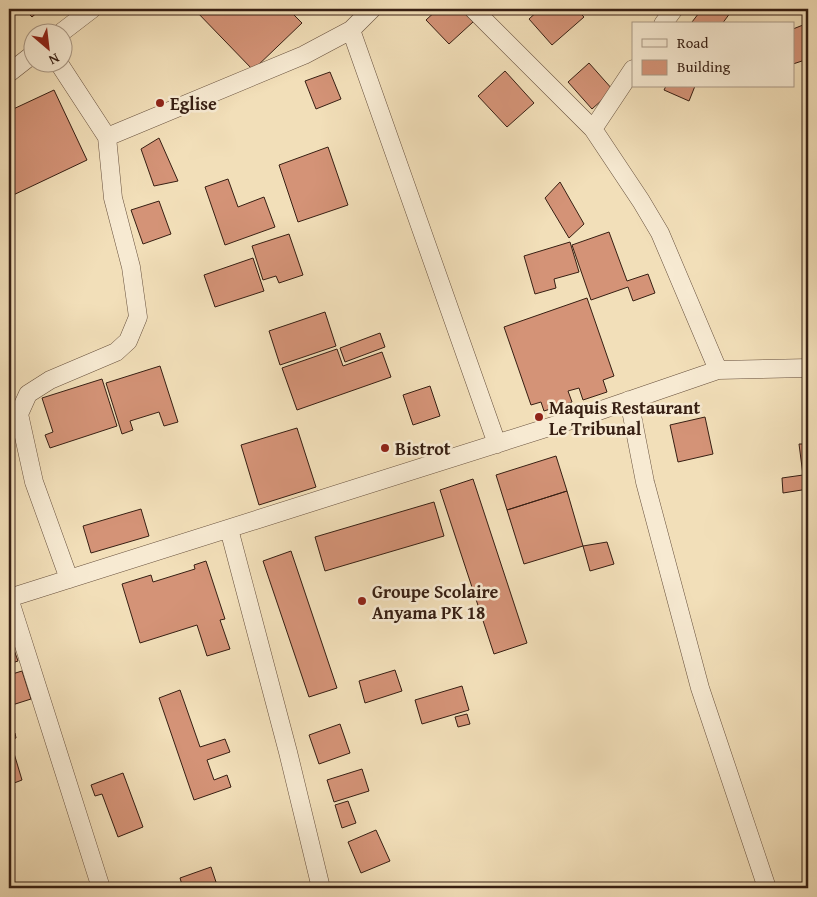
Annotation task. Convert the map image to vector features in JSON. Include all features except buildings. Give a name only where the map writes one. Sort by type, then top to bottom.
[{"type":"street","points":[[72,24],[92,9]]},
{"type":"street","points":[[107,137],[304,55],[351,30],[372,9]]},
{"type":"street","points":[[474,9],[593,129],[641,201],[660,234],[718,370]]},
{"type":"street","points":[[664,22],[674,9]]},
{"type":"street","points":[[351,30],[497,444]]},
{"type":"street","points":[[9,73],[22,63]]},
{"type":"street","points":[[593,129],[632,70]]},
{"type":"street","points":[[65,72],[107,137],[113,198],[132,268],[138,317],[128,341],[116,352],[50,380],[28,394],[19,414],[34,482],[69,579]]},
{"type":"street","points":[[101,888],[9,598],[497,444],[718,370],[808,368]]},
{"type":"street","points":[[629,400],[645,482],[700,688],[767,888]]},
{"type":"street","points":[[229,529],[288,752],[321,888]]},
{"type":"place","name":"Eglise","points":[[160,103]]},
{"type":"place","name":"Maquis Restaurant Le Tribunal","points":[[539,417]]},
{"type":"place","name":"Bistrot","points":[[385,448]]},
{"type":"place","name":"Groupe Scolaire Anyama PK 18","points":[[362,601]]}]
